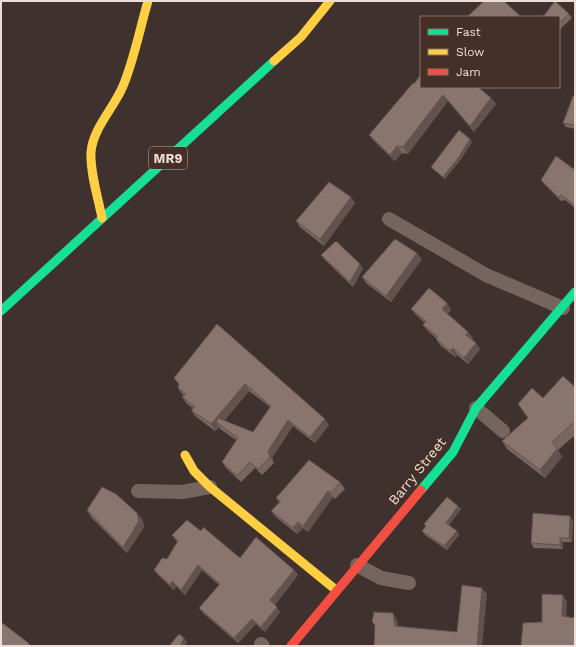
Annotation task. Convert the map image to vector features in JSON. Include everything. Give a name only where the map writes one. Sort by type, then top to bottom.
[{"type":"street","points":[[102,218],[91,163],[91,150],[97,131],[115,104],[124,85],[148,1]]},
{"type":"street","name":"MR9","points":[[1,311],[301,37],[330,1]]},
{"type":"street","points":[[389,219],[486,275],[563,308]]},
{"type":"street","name":"Barry Street","points":[[291,646],[336,590],[453,452],[476,408],[563,308],[575,292]]},
{"type":"street","points":[[476,408],[503,431]]},
{"type":"street","points":[[185,455],[194,471],[210,487],[336,590]]},
{"type":"street","points":[[138,491],[182,492],[210,487]]},
{"type":"street","points":[[357,565],[381,578],[410,582]]},
{"type":"building","points":[[484,1],[504,1],[520,16],[468,16]]},
{"type":"building","points":[[555,1],[569,14],[560,22],[560,16],[544,16]]},
{"type":"building","points":[[420,75],[420,88],[479,88],[491,98],[470,126],[443,95],[403,147],[397,146],[390,155],[369,135],[413,83],[414,84]]},
{"type":"building","points":[[573,96],[575,96],[575,125],[563,123]]},
{"type":"building","points":[[459,130],[470,139],[459,157],[443,177],[431,167]]},
{"type":"building","points":[[556,156],[575,170],[574,205],[562,195],[558,197],[541,180]]},
{"type":"building","points":[[329,182],[351,197],[320,239],[296,221]]},
{"type":"building","points":[[395,239],[417,253],[386,296],[362,277]]},
{"type":"building","points":[[336,241],[360,264],[350,282],[321,255]]},
{"type":"building","points":[[429,288],[447,303],[442,309],[468,332],[466,335],[476,343],[464,358],[453,348],[450,351],[436,339],[438,337],[423,325],[426,321],[411,309]]},
{"type":"building","points":[[217,324],[325,419],[310,437],[288,420],[268,451],[270,457],[258,469],[250,462],[237,476],[222,462],[238,438],[216,422],[218,418],[253,432],[271,406],[245,384],[211,424],[191,410],[195,407],[182,397],[186,394],[178,388],[179,384],[174,378]]},
{"type":"building","points":[[563,376],[575,387],[575,424],[573,423],[552,442],[557,449],[540,470],[502,441],[528,418],[518,404],[532,388],[543,398]]},
{"type":"building","points":[[309,460],[340,482],[331,493],[328,491],[303,526],[298,522],[293,528],[271,511],[281,501],[276,498]]},
{"type":"building","points":[[102,487],[116,494],[137,513],[139,521],[123,547],[87,510]]},
{"type":"building","points":[[447,497],[458,506],[446,523],[457,531],[444,546],[422,531],[426,526],[424,524]]},
{"type":"building","points":[[533,513],[570,516],[569,538],[560,538],[560,545],[531,543]]},
{"type":"building","points":[[187,520],[201,531],[203,527],[240,558],[256,537],[294,570],[270,600],[277,607],[261,627],[252,619],[234,638],[199,608],[220,584],[198,565],[181,590],[172,581],[170,585],[154,570],[162,558],[167,559],[178,541],[172,535]]},
{"type":"building","points":[[462,585],[482,588],[477,646],[374,646],[375,625],[372,622],[374,612],[393,613],[395,626],[457,632]]},
{"type":"building","points":[[542,594],[563,595],[562,616],[575,618],[575,646],[523,646],[521,644],[523,623],[542,622]]},
{"type":"building","points":[[1,622],[26,641],[31,646],[1,646]]},
{"type":"building","points":[[179,634],[184,638],[180,646],[169,646]]},
{"type":"traffic: fast","points":[[1,311],[274,61]]},
{"type":"traffic: fast","points":[[421,490],[453,452],[476,408],[575,292]]},
{"type":"traffic: slow","points":[[102,218],[92,168],[91,152],[100,126],[119,94],[127,76],[148,1]]},
{"type":"traffic: slow","points":[[274,61],[301,37],[330,1]]},
{"type":"traffic: slow","points":[[185,455],[194,471],[210,487],[336,590]]},
{"type":"traffic: jam","points":[[291,646],[421,490]]}]
